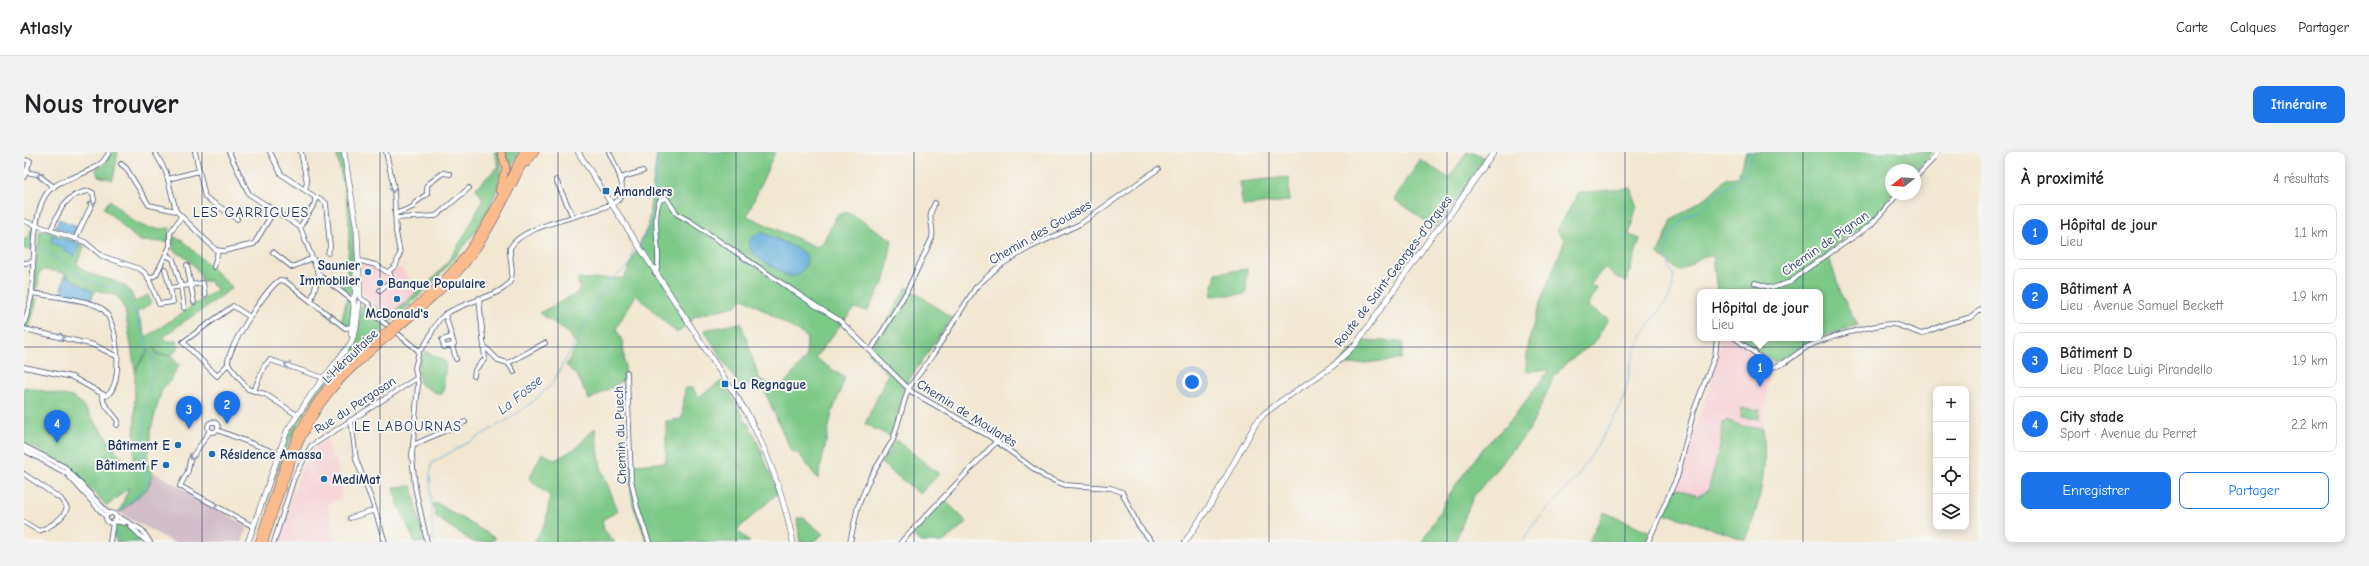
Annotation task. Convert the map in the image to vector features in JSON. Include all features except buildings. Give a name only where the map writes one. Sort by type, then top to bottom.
[{"type":"highway","points":[[440,283],[469,247],[496,198],[505,173],[505,162],[501,152]]},
{"type":"highway","name":"L'Héraultaise","points":[[395,327],[459,263],[478,237],[523,152]]},
{"type":"highway","name":"L'Héraultaise","points":[[258,542],[288,455],[311,410],[339,374],[457,273],[475,251],[495,218],[529,152]]},
{"type":"highway","points":[[495,218],[535,152]]},
{"type":"highway","name":"L'Héraultaise","points":[[264,542],[292,458],[312,418],[330,392],[388,333]]},
{"type":"street","points":[[24,324],[26,305],[32,293],[33,262],[37,225],[42,202],[54,187],[69,178],[99,165],[109,152]]},
{"type":"street","points":[[155,152],[166,172],[176,211],[218,251]]},
{"type":"street","points":[[195,152],[206,198],[237,219]]},
{"type":"street","points":[[229,152],[249,194],[300,227],[319,275],[311,301]]},
{"type":"street","points":[[270,152],[282,174],[316,198],[319,198],[326,203],[330,247],[328,253]]},
{"type":"street","points":[[301,152],[307,183],[305,189]]},
{"type":"street","points":[[344,152],[356,221],[360,261],[352,327],[347,348]]},
{"type":"street","points":[[386,152],[394,188],[400,256],[396,265],[388,272]]},
{"type":"street","points":[[578,152],[655,273],[734,391],[754,427],[782,496],[793,542]]},
{"type":"street","points":[[426,542],[415,487],[413,445],[417,378],[415,368],[419,351],[426,345],[439,320],[445,314],[479,298],[500,292],[510,282],[512,274],[510,248],[516,240],[544,227],[612,204],[622,196],[620,178],[609,152]]},
{"type":"street","name":"Route de Saint-Georges-d'Orques","points":[[1185,542],[1212,502],[1256,423],[1264,414],[1281,401],[1333,366],[1356,344],[1431,237],[1449,216],[1494,152]]},
{"type":"street","points":[[1921,172],[1934,158],[1937,152]]},
{"type":"street","points":[[24,160],[35,160]]},
{"type":"street","points":[[24,177],[30,161]]},
{"type":"street","points":[[121,164],[126,168],[149,205],[176,211]]},
{"type":"street","name":"Chemin des Gousses","points":[[850,542],[858,506],[870,478],[893,440],[908,389],[932,356],[976,287],[990,273],[1029,248],[1080,224],[1158,169]]},
{"type":"street","points":[[168,179],[199,171]]},
{"type":"street","points":[[620,178],[643,171]]},
{"type":"street","points":[[25,172],[37,174],[54,187]]},
{"type":"street","points":[[396,216],[413,207],[415,202],[427,194],[427,185],[443,173],[450,174]]},
{"type":"street","points":[[556,180],[573,217]]},
{"type":"street","points":[[396,216],[436,216],[469,188]]},
{"type":"street","points":[[51,230],[65,202],[72,196],[89,191],[93,193],[94,200],[75,238]]},
{"type":"street","points":[[300,227],[316,198]]},
{"type":"street","name":"Chemin de Moularès","points":[[655,273],[658,266],[655,231],[656,213],[660,200],[666,198],[679,216],[691,222],[816,306],[838,319],[871,350],[908,389],[997,442],[1045,476],[1065,485],[1111,488],[1122,492],[1138,524],[1152,542]]},
{"type":"street","name":"Chemin de Pignan","points":[[1755,283],[1772,288],[1790,282],[1802,272],[1871,225],[1893,200]]},
{"type":"street","points":[[871,350],[906,293],[932,238],[933,232],[929,218],[935,203]]},
{"type":"street","points":[[218,251],[254,244],[274,211]]},
{"type":"street","points":[[148,279],[156,275],[170,246],[170,233],[181,217]]},
{"type":"street","points":[[24,221],[85,242],[102,256],[133,265],[146,274],[154,295],[160,304],[173,302],[165,269]]},
{"type":"street","points":[[248,542],[287,431],[297,415],[351,343],[356,328],[356,221]]},
{"type":"street","points":[[214,267],[218,251]]},
{"type":"street","points":[[273,252],[292,267],[313,258]]},
{"type":"street","points":[[166,255],[173,259],[181,286],[184,308]]},
{"type":"street","points":[[360,261],[376,265],[388,272],[392,280],[380,290]]},
{"type":"street","points":[[24,263],[33,262]]},
{"type":"street","points":[[187,265],[194,302]]},
{"type":"street","points":[[319,275],[355,299],[366,302],[377,317],[419,351]]},
{"type":"street","points":[[250,317],[233,306],[182,342],[217,376],[228,364],[229,357],[250,317],[275,283],[280,280],[285,281],[345,328],[352,327]]},
{"type":"street","points":[[170,288],[203,283],[205,295]]},
{"type":"street","points":[[24,368],[82,380],[102,395],[108,395],[113,388],[118,371],[118,357],[111,322],[101,307],[32,293]]},
{"type":"street","points":[[474,376],[475,370],[485,359],[479,298]]},
{"type":"street","points":[[1739,341],[1773,367],[1780,366],[1806,348],[1823,341],[1881,325],[1896,325],[1922,334],[1949,323],[1972,317],[1981,309]]},
{"type":"street","points":[[445,314],[454,344],[452,345],[456,359]]},
{"type":"street","points":[[24,329],[94,345],[118,357]]},
{"type":"street","points":[[452,337],[442,340],[444,348],[452,345]]},
{"type":"street","points":[[1648,542],[1677,478],[1686,452],[1688,434],[1694,410],[1715,356],[1717,341]]},
{"type":"street","points":[[508,363],[544,343]]},
{"type":"street","points":[[484,345],[498,360],[508,363],[514,372]]},
{"type":"street","points":[[254,391],[264,366],[270,360],[324,378]]},
{"type":"street","points":[[228,364],[248,389],[265,394],[297,415]]},
{"type":"street","name":"Chemin du Puech","points":[[627,372],[631,479],[637,507],[649,542]]},
{"type":"street","name":"Rue du Pergasan","points":[[274,542],[294,478],[306,452],[317,441],[417,378]]},
{"type":"street","points":[[102,395],[104,403],[118,421],[117,425]]},
{"type":"street","points":[[351,420],[356,459],[385,542]]},
{"type":"street","points":[[217,430],[217,424],[212,422],[208,426],[210,431],[202,446],[195,450],[180,486],[254,527]]},
{"type":"street","points":[[413,445],[465,422]]},
{"type":"street","points":[[210,431],[217,430],[279,454]]},
{"type":"street","points":[[901,542],[997,442]]},
{"type":"street","points":[[24,446],[65,467],[112,522]]},
{"type":"street","points":[[24,450],[66,473],[107,515],[115,515],[137,528],[150,542]]},
{"type":"street","points":[[24,474],[61,499],[67,508],[59,518],[39,530],[24,522]]},
{"type":"street","points":[[350,518],[375,510]]},
{"type":"street","points":[[110,542],[112,522],[115,515]]},
{"type":"street","points":[[112,522],[120,520],[137,528],[147,542]]},
{"type":"shaded area","points":[[361,264],[378,267],[388,273],[401,267],[417,293],[388,319],[362,292]]},
{"type":"shaded area","points":[[1720,341],[1736,341],[1763,362],[1769,372],[1763,429],[1743,426],[1726,420],[1725,423],[1723,423],[1720,446],[1708,491],[1698,496],[1675,487],[1708,392]]},
{"type":"shaded area","points":[[327,439],[332,458],[337,458],[341,498],[327,504],[337,542],[277,542],[299,474],[311,451]]},
{"type":"shaded area","points":[[152,471],[247,526],[242,542],[173,542],[123,515],[120,511],[147,489]]},
{"type":"green space","points":[[111,152],[118,152],[113,180],[98,176],[96,169],[104,164]]},
{"type":"green space","points":[[336,152],[342,152],[353,210],[354,291],[350,294],[340,288],[346,284],[349,218],[346,195]]},
{"type":"green space","points":[[494,152],[499,152],[500,174],[494,197],[481,222],[445,269],[389,324],[379,315],[373,304],[388,318],[416,293],[415,291],[436,276],[446,264],[464,236],[483,199],[476,188],[499,166]]},
{"type":"green space","points":[[504,152],[519,152],[508,174]]},
{"type":"green space","points":[[657,152],[775,152],[747,216],[816,247],[822,244],[837,215],[848,212],[892,240],[885,280],[867,311],[854,308],[815,358],[845,378],[832,413],[818,479],[799,454],[791,451],[759,378],[779,390],[806,358],[807,337],[744,298],[735,306],[696,316],[677,333],[636,295],[616,328],[623,343],[626,379],[589,400],[578,377],[566,365],[577,345],[565,330],[539,313],[576,294],[580,288],[577,279],[624,278],[648,226]]},
{"type":"green space","points":[[1467,152],[1474,152],[1485,158],[1455,202],[1434,227],[1394,199],[1420,160],[1449,178]]},
{"type":"green space","points":[[1746,152],[1933,152],[1921,165],[1885,164],[1885,200],[1888,200],[1877,215],[1827,252],[1842,296],[1858,325],[1823,336],[1823,289],[1717,289],[1713,256],[1704,256],[1679,271],[1658,254],[1672,220],[1710,194],[1727,178],[1738,177]]},
{"type":"green space","points":[[1289,177],[1289,201],[1243,206],[1239,182]]},
{"type":"green space","points":[[1631,188],[1637,205],[1629,235],[1640,239],[1626,283],[1604,268],[1590,285],[1597,289],[1588,307],[1608,319],[1594,343],[1565,364],[1554,377],[1530,429],[1473,497],[1455,542],[1422,542],[1454,487],[1484,447],[1512,419],[1549,370],[1526,371],[1527,354],[1534,321],[1565,240],[1556,231],[1579,193]]},
{"type":"green space","points":[[110,200],[136,223],[150,228],[170,228],[168,242],[139,241],[104,208]]},
{"type":"green space","points":[[32,228],[34,231],[31,250],[24,249],[24,239],[27,239]]},
{"type":"green space","points":[[44,230],[85,245],[77,263],[82,268],[94,275],[114,281],[127,288],[131,292],[135,302],[148,295],[151,304],[137,312],[146,337],[218,289],[212,285],[210,281],[202,281],[198,271],[191,262],[173,250],[173,237],[181,239],[232,287],[215,301],[164,337],[166,341],[177,341],[179,347],[172,355],[157,354],[154,348],[157,355],[172,356],[179,365],[170,381],[162,389],[150,432],[147,461],[152,471],[150,483],[147,489],[119,513],[129,487],[107,506],[67,465],[24,442],[24,387],[72,397],[81,403],[123,460],[134,468],[135,372],[147,351],[135,370],[125,310],[117,296],[96,290],[91,301],[60,295],[65,273],[45,270],[39,272],[38,288],[33,288],[40,231]]},
{"type":"green space","points":[[1247,269],[1246,294],[1211,296],[1216,273]]},
{"type":"green space","points":[[907,287],[952,318],[903,388],[897,418],[890,436],[865,424],[888,374],[868,353]]},
{"type":"green space","points":[[32,298],[37,299],[29,329],[25,328]]},
{"type":"green space","points":[[347,298],[352,303],[351,325],[345,326],[341,322]]},
{"type":"green space","points":[[365,304],[385,328],[333,376],[306,411],[296,428],[280,465],[253,542],[251,542],[286,438],[316,392],[355,341],[359,327],[360,307]]},
{"type":"green space","points":[[741,323],[759,378],[742,390],[704,330]]},
{"type":"green space","points":[[1362,340],[1403,342],[1401,359],[1337,366]]},
{"type":"green space","points":[[1744,341],[1813,341],[1775,362]]},
{"type":"green space","points":[[427,351],[446,362],[443,393],[440,395],[420,384],[418,370],[419,362],[423,354]]},
{"type":"green space","points":[[722,381],[754,434],[778,493],[737,530],[750,542],[647,542],[633,504],[627,466],[666,462],[666,421],[682,419],[685,388],[693,388],[698,397]]},
{"type":"green space","points":[[1742,408],[1760,410],[1759,419],[1741,417]]},
{"type":"green space","points":[[1726,420],[1743,426],[1763,429],[1764,471],[1762,485],[1746,540],[1664,513],[1675,487],[1698,496],[1708,491],[1720,446],[1723,423],[1725,423]]},
{"type":"green space","points":[[595,428],[601,468],[618,511],[602,520],[604,530],[615,542],[534,542],[546,521],[550,496],[529,479],[542,453],[555,460],[576,448]]},
{"type":"green space","points":[[896,440],[939,474],[920,494],[881,463]]},
{"type":"green space","points":[[412,486],[424,542],[415,542],[397,501],[394,487]]},
{"type":"green space","points":[[945,500],[967,522],[943,542],[920,542],[912,534]]},
{"type":"green space","points":[[433,504],[438,504],[495,538],[492,542],[473,542],[436,517]]},
{"type":"green space","points":[[1604,512],[1650,532],[1646,542],[1588,542]]},
{"type":"green space","points":[[797,518],[804,518],[823,534],[813,542],[800,542]]},
{"type":"green space","points":[[120,523],[134,531],[143,542],[117,542],[113,535],[116,526]]},
{"type":"water","points":[[59,219],[77,226],[74,234],[55,228]]},
{"type":"water","points":[[761,232],[792,246],[807,256],[806,264],[798,275],[785,275],[757,257],[750,247],[750,242],[753,237]]},
{"type":"water","points":[[52,235],[80,244],[74,257],[51,241]]},
{"type":"water","points":[[65,275],[92,291],[90,301],[61,295]]},
{"type":"waterway","name":"La Fosse","points":[[641,243],[650,225],[653,212],[656,192],[656,167],[661,152]]},
{"type":"waterway","points":[[1523,542],[1532,526],[1577,477],[1612,422],[1624,399],[1631,363],[1642,335],[1669,298],[1672,289],[1674,275],[1669,267],[1666,254],[1670,236],[1684,218],[1702,209],[1720,191],[1735,183],[1742,176],[1747,170],[1753,152]]},
{"type":"waterway","points":[[24,244],[33,245]]},
{"type":"waterway","points":[[36,245],[88,280],[108,287],[119,288],[132,305],[154,362],[144,427],[143,469],[147,478],[147,484],[135,498],[116,513]]},
{"type":"waterway","name":"La Fosse","points":[[433,542],[430,474],[432,463],[509,419],[534,401],[552,384],[609,281],[631,264],[633,250]]},
{"type":"waterway","points":[[114,526],[120,542]]},
{"type":"place","name":"Amandiers","points":[[606,191]]},
{"type":"place","name":"Saunier Immobilier","points":[[368,272]]},
{"type":"place","name":"Banque Populaire","points":[[380,283]]},
{"type":"place","name":"McDonald's","points":[[397,299]]},
{"type":"place","name":"La Regnague","points":[[725,384]]},
{"type":"place","name":"Hôpital de jour","points":[[1760,387]]},
{"type":"place","name":"Bâtiment A","points":[[227,424]]},
{"type":"place","name":"Bâtiment D","points":[[189,429]]},
{"type":"place","name":"City stade","points":[[57,443]]},
{"type":"place","name":"Bâtiment E","points":[[178,445]]},
{"type":"place","name":"Résidence Amassa","points":[[212,454]]},
{"type":"place","name":"Bâtiment F","points":[[166,465]]},
{"type":"place","name":"MediMat","points":[[324,479]]},
{"type":"district","name":"LES GARRIGUES","points":[[251,212]]},
{"type":"district","name":"LE LABOURNAS","points":[[408,426]]}]
